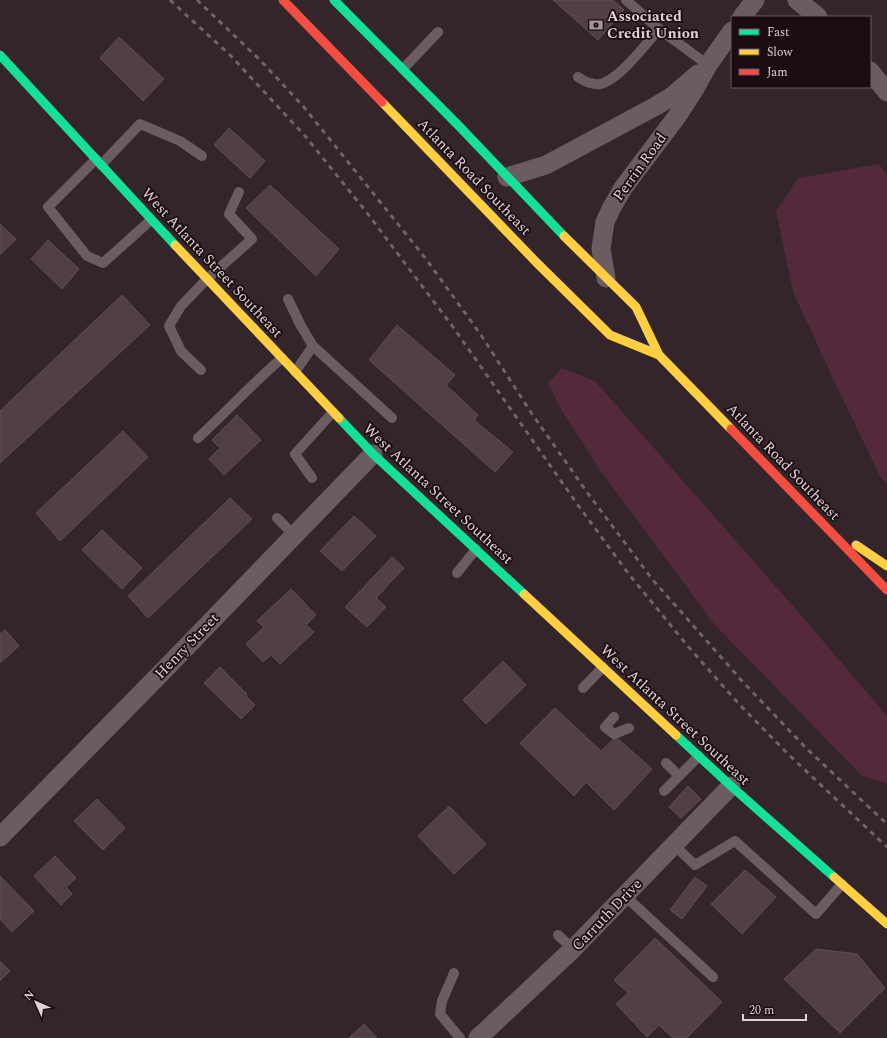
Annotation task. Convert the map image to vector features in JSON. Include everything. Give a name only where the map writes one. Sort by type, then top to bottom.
[{"type":"main road","name":"Atlanta Road Southeast","points":[[283,0],[536,262],[610,335],[659,355]]},
{"type":"main road","name":"Atlanta Road Southeast","points":[[334,0],[636,307],[659,355],[887,590]]},
{"type":"main road","name":"West Atlanta Street Southeast","points":[[0,55],[151,220],[373,454],[731,786],[887,924]]},
{"type":"main road","points":[[820,520],[887,566]]},
{"type":"street","points":[[743,16],[754,0]]},
{"type":"street","points":[[797,0],[817,16]]},
{"type":"street","name":"Perrin Road","points":[[606,278],[601,249],[605,222],[611,208],[623,188],[678,115],[708,65],[731,33]]},
{"type":"street","name":"Perrin Road","points":[[507,177],[546,165],[656,106],[670,97],[708,65]]},
{"type":"street","points":[[871,71],[887,92]]},
{"type":"street","name":"Henry Street","points":[[0,837],[373,454]]},
{"type":"street","name":"Carruth Drive","points":[[478,1038],[573,949],[731,786]]},
{"type":"lane","points":[[626,0],[658,29],[708,65]]},
{"type":"lane","points":[[578,77],[585,82],[593,84],[601,84],[610,80],[624,69],[658,29]]},
{"type":"lane","points":[[403,69],[438,32]]},
{"type":"lane","points":[[151,220],[103,264],[87,256],[48,207],[140,124],[180,140],[202,156]]},
{"type":"lane","points":[[201,370],[181,350],[170,326],[181,306],[207,279],[252,239],[229,214],[239,192]]},
{"type":"lane","points":[[288,299],[300,326],[313,346],[392,418]]},
{"type":"lane","points":[[295,372],[313,346]]},
{"type":"lane","points":[[198,438],[228,410],[260,376],[282,358]]},
{"type":"lane","points":[[312,478],[295,454],[333,412]]},
{"type":"lane","points":[[277,518],[294,536]]},
{"type":"lane","points":[[457,573],[476,549]]},
{"type":"lane","points":[[583,688],[603,667]]},
{"type":"lane","points":[[614,717],[605,727],[614,734],[630,728]]},
{"type":"lane","points":[[664,790],[699,756]]},
{"type":"lane","points":[[666,763],[679,776]]},
{"type":"lane","points":[[674,845],[695,864],[735,841],[816,914],[842,884]]},
{"type":"lane","points":[[625,896],[713,977]]},
{"type":"lane","points":[[558,935],[573,949]]},
{"type":"lane","points":[[454,973],[442,1001],[440,1014],[460,1038]]},
{"type":"shaded area","points":[[879,164],[887,175],[887,484],[880,476],[793,292],[776,211],[798,178]]},
{"type":"shaded area","points":[[562,368],[595,381],[793,606],[887,716],[887,783],[862,776],[714,624],[600,470],[562,411],[548,383]]},
{"type":"building","name":"Associated Credit Union","points":[[553,0],[613,0],[624,10],[598,40]]},
{"type":"building","points":[[119,37],[164,79],[143,101],[100,58]]},
{"type":"building","points":[[229,128],[265,161],[250,178],[214,145]]},
{"type":"building","points":[[270,185],[339,249],[316,276],[246,208]]},
{"type":"building","points":[[0,224],[16,239],[0,255]]},
{"type":"building","points":[[48,240],[79,269],[62,289],[31,259]]},
{"type":"building","points":[[122,295],[150,325],[0,463],[0,411]]},
{"type":"building","points":[[397,325],[455,375],[446,385],[478,415],[474,420],[513,452],[495,472],[369,360]]},
{"type":"building","points":[[237,415],[261,440],[224,475],[209,459],[220,448],[212,440]]},
{"type":"building","points":[[123,431],[148,457],[60,541],[36,513]]},
{"type":"building","points":[[230,498],[252,519],[148,618],[128,596]]},
{"type":"building","points":[[354,516],[376,536],[342,571],[320,551]]},
{"type":"building","points":[[102,530],[142,568],[122,589],[82,550]]},
{"type":"building","points":[[392,557],[404,568],[376,598],[386,607],[367,627],[345,607]]},
{"type":"building","points":[[291,589],[316,615],[306,625],[314,632],[280,664],[271,655],[263,662],[246,644],[264,627],[257,621]]},
{"type":"building","points":[[5,630],[19,646],[0,663],[0,634]]},
{"type":"building","points":[[503,661],[526,685],[486,724],[463,700]]},
{"type":"building","points":[[220,667],[247,694],[246,696],[255,705],[241,719],[204,683]]},
{"type":"building","points":[[555,708],[601,751],[616,737],[652,769],[614,810],[586,782],[574,796],[520,743]]},
{"type":"building","points":[[688,786],[701,799],[681,818],[669,807]]},
{"type":"building","points":[[97,799],[125,828],[103,850],[74,821]]},
{"type":"building","points":[[449,806],[486,844],[454,874],[418,836]]},
{"type":"building","points":[[55,856],[76,878],[66,887],[72,894],[61,905],[34,876]]},
{"type":"building","points":[[745,870],[776,897],[742,934],[711,904]]},
{"type":"building","points":[[0,876],[34,911],[12,932],[0,919]]},
{"type":"building","points":[[695,877],[707,886],[682,919],[670,910]]},
{"type":"building","points":[[655,938],[722,1002],[687,1038],[673,1038],[659,1025],[647,1037],[616,1004],[628,993],[614,980]]},
{"type":"building","points":[[816,949],[857,954],[885,988],[840,1033],[784,979]]},
{"type":"building","points":[[0,961],[10,971],[0,981]]},
{"type":"building","points":[[364,1024],[377,1038],[349,1038]]},
{"type":"railway","points":[[170,0],[231,56],[306,137],[364,209],[453,327],[580,508],[628,573],[686,644],[738,703],[789,755],[887,847]]},
{"type":"railway","points":[[197,0],[260,60],[303,106],[426,259],[481,335],[532,414],[589,495],[652,579],[742,681],[807,749],[887,824]]},
{"type":"traffic: fast","points":[[334,0],[458,125],[564,236]]},
{"type":"traffic: fast","points":[[0,55],[175,245]]},
{"type":"traffic: fast","points":[[339,418],[373,454],[524,594]]},
{"type":"traffic: fast","points":[[676,735],[834,877]]},
{"type":"traffic: slow","points":[[382,102],[536,262],[610,335],[659,355]]},
{"type":"traffic: slow","points":[[564,236],[636,307],[659,355],[731,429]]},
{"type":"traffic: slow","points":[[175,245],[339,418]]},
{"type":"traffic: slow","points":[[856,545],[887,566]]},
{"type":"traffic: slow","points":[[524,594],[676,735]]},
{"type":"traffic: slow","points":[[834,877],[887,924]]},
{"type":"traffic: jam","points":[[283,0],[382,102]]},
{"type":"traffic: jam","points":[[731,429],[887,590]]},
{"type":"place","name":"Associated Credit Union","points":[[596,25]]}]
